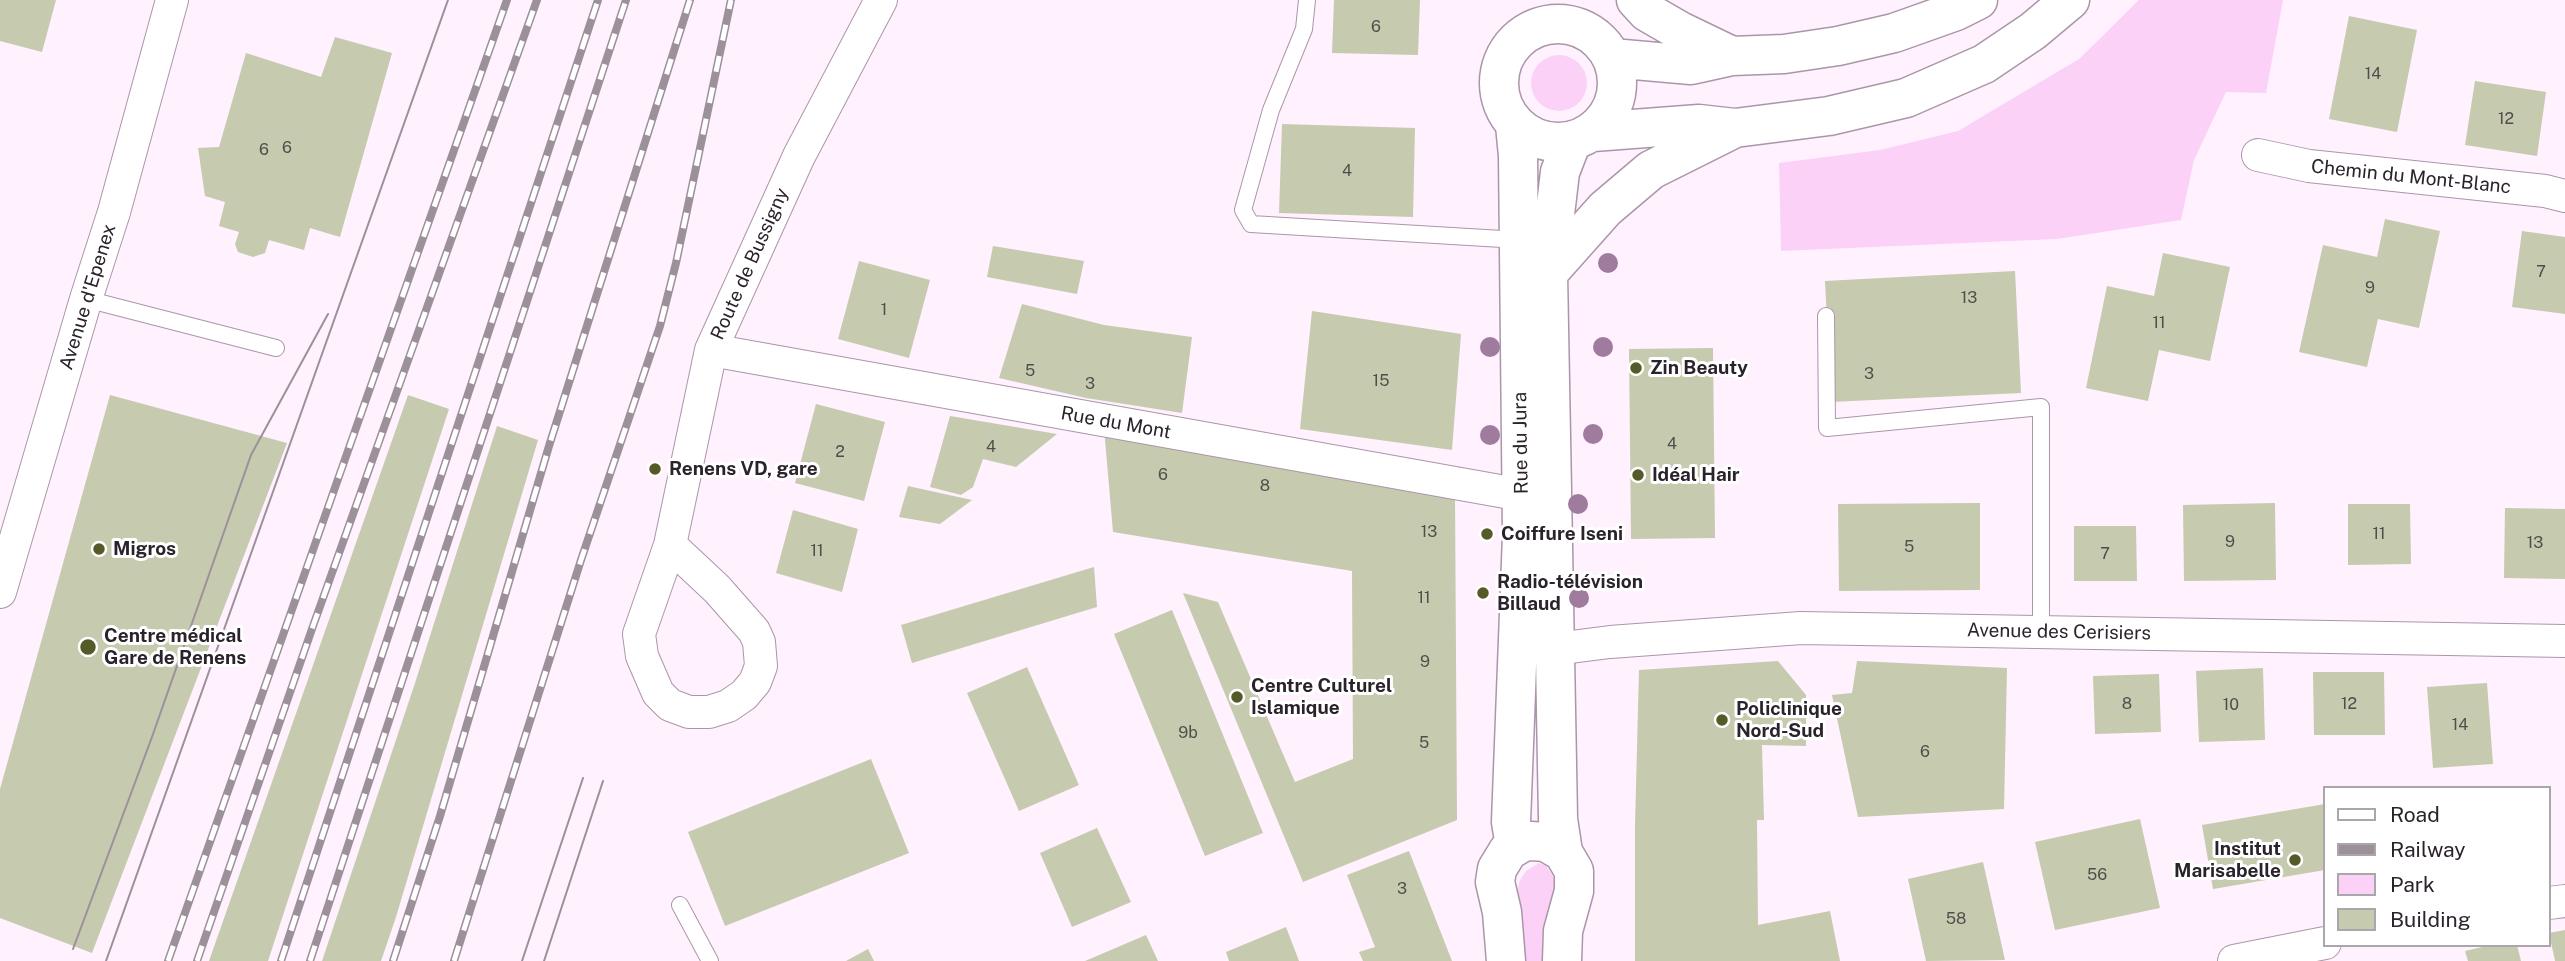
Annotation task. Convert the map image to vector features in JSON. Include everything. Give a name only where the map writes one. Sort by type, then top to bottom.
[{"type":"main road","points":[[1583,136],[1604,121],[1617,90],[1617,74],[1605,49],[1592,0]]},
{"type":"main road","points":[[1636,0],[1647,12],[1732,56]]},
{"type":"main road","points":[[1978,0],[1956,11],[1894,33],[1838,46],[1784,54],[1732,56],[1691,65],[1605,49],[1582,29],[1562,24],[1542,25],[1527,17],[1501,65],[1498,85],[1502,104],[1515,125],[1541,141],[1557,143],[1583,136],[1699,124],[1735,128],[1829,116],[1906,98],[1984,64],[2033,31],[2070,0]]},
{"type":"main road","name":"Rue du Jura","points":[[1515,125],[1519,240],[1521,495],[1511,822],[1515,846]]},
{"type":"main road","points":[[1548,273],[1605,209],[1651,170],[1735,128]]},
{"type":"main road","name":"Rue du Jura","points":[[1562,961],[1563,931],[1575,881],[1571,863],[1563,852],[1558,819],[1548,273],[1560,172],[1583,136]]},
{"type":"main road","points":[[1506,961],[1502,912],[1495,882],[1502,857],[1523,842],[1546,842],[1563,852]]},
{"type":"street","name":"Avenue d'Epenex","points":[[0,592],[114,212],[172,0]]},
{"type":"street","name":"Route de Bussigny","points":[[670,545],[718,589],[754,631],[760,642],[761,666],[755,682],[744,695],[728,706],[709,712],[689,712],[670,705],[658,693],[642,656],[639,634],[670,545],[711,350],[799,156],[881,0]]},
{"type":"street","name":"Chemin du Mont-Blanc","points":[[2258,155],[2309,166],[2545,191],[2565,196]]},
{"type":"street","name":"Rue du Mont","points":[[711,350],[1521,495]]},
{"type":"street","name":"Avenue des Cerisiers","points":[[1555,649],[1610,642],[1801,628],[2565,641]]},
{"type":"street","points":[[2234,961],[2324,943]]},
{"type":"lane","points":[[1307,0],[1304,29],[1271,110],[1243,210],[1251,224],[1519,240]]},
{"type":"lane","points":[[86,299],[276,348]]},
{"type":"lane","points":[[1826,316],[1827,428],[2041,407],[2041,632]]},
{"type":"lane","points":[[680,905],[710,961]]},
{"type":"green space","points":[[2139,0],[2283,0],[2266,93],[2226,92],[2194,160],[2181,220],[2057,239],[1781,251],[1779,163],[1880,150],[1958,131],[2079,59]]},
{"type":"green space","points":[[1559,55],[1570,57],[1579,63],[1585,72],[1585,94],[1579,103],[1570,109],[1559,111],[1548,109],[1539,103],[1533,94],[1531,83],[1533,72],[1539,63],[1548,57]]},
{"type":"green space","points":[[1539,863],[1546,866],[1557,882],[1546,961],[1522,961],[1517,891],[1526,871]]},
{"type":"building","points":[[0,0],[56,0],[42,52],[0,41]]},
{"type":"building","points":[[1334,0],[1420,0],[1418,55],[1332,53]]},
{"type":"building","points":[[2349,16],[2417,30],[2397,132],[2329,119]]},
{"type":"building","points":[[335,37],[392,53],[340,237],[310,228],[304,250],[269,240],[265,253],[253,257],[238,252],[235,244],[239,232],[219,226],[225,202],[205,196],[198,148],[219,147],[246,53],[321,77]]},
{"type":"building","points":[[2475,81],[2546,92],[2537,156],[2465,145]]},
{"type":"building","points":[[1282,124],[1415,128],[1413,217],[1279,213]]},
{"type":"building","points":[[2385,219],[2440,231],[2419,328],[2378,319],[2367,367],[2299,352],[2323,245],[2377,257]]},
{"type":"building","points":[[2522,231],[2565,237],[2565,314],[2512,307]]},
{"type":"building","points":[[993,246],[1084,261],[1077,294],[987,277]]},
{"type":"building","points":[[2163,253],[2230,267],[2210,361],[2159,350],[2148,401],[2086,388],[2107,286],[2154,296]]},
{"type":"building","points":[[859,261],[930,280],[909,358],[838,339]]},
{"type":"building","points":[[2015,271],[2021,393],[1831,402],[1825,281]]},
{"type":"building","points":[[1022,304],[1104,325],[1192,337],[1182,413],[1086,398],[999,378]]},
{"type":"building","points":[[1312,311],[1461,334],[1452,450],[1300,429]]},
{"type":"building","points":[[1713,348],[1715,538],[1631,539],[1629,349]]},
{"type":"building","points":[[110,395],[287,443],[92,953],[0,918],[0,789]]},
{"type":"building","points":[[408,395],[449,409],[268,961],[209,961]]},
{"type":"building","points":[[816,404],[885,422],[864,501],[795,483]]},
{"type":"building","points":[[950,416],[1057,434],[1016,467],[983,459],[973,487],[961,495],[930,487]]},
{"type":"building","points":[[497,426],[538,440],[396,917],[381,961],[322,961],[415,683]]},
{"type":"building","points":[[1104,428],[1455,495],[1457,820],[1303,882],[1183,593],[1218,602],[1295,782],[1353,759],[1352,571],[1113,532]]},
{"type":"building","points":[[908,486],[972,500],[940,524],[899,517]]},
{"type":"building","points":[[1980,503],[1980,590],[1839,591],[1838,504]]},
{"type":"building","points":[[2275,503],[2276,580],[2184,581],[2183,505]]},
{"type":"building","points":[[2348,504],[2410,504],[2411,564],[2348,565]]},
{"type":"building","points":[[2505,508],[2565,509],[2565,579],[2504,578]]},
{"type":"building","points":[[793,510],[858,529],[842,592],[776,573]]},
{"type":"building","points":[[2074,526],[2136,526],[2137,581],[2074,581]]},
{"type":"building","points":[[1094,567],[1097,607],[912,663],[901,625]]},
{"type":"building","points":[[1172,610],[1263,833],[1205,856],[1114,634]]},
{"type":"building","points":[[1778,661],[1806,695],[1806,746],[1762,745],[1764,820],[1757,820],[1758,925],[1830,911],[1840,961],[1635,961],[1639,670]]},
{"type":"building","points":[[1857,661],[2007,668],[2004,809],[1858,817],[1832,695],[1852,693]]},
{"type":"building","points":[[1027,667],[1079,785],[1019,811],[967,693]]},
{"type":"building","points":[[2263,668],[2265,740],[2199,742],[2196,671]]},
{"type":"building","points":[[2313,672],[2384,672],[2385,735],[2314,735]]},
{"type":"building","points":[[2159,674],[2161,732],[2095,734],[2093,676]]},
{"type":"building","points":[[2487,683],[2493,764],[2433,768],[2427,687]]},
{"type":"building","points":[[871,759],[909,853],[725,926],[688,832]]},
{"type":"building","points":[[2324,804],[2324,870],[2213,889],[2202,825]]},
{"type":"building","points":[[2140,819],[2160,908],[2055,930],[2035,842]]},
{"type":"building","points":[[1097,828],[1131,902],[1072,927],[1040,853]]},
{"type":"building","points":[[1409,851],[1452,961],[1363,961],[1359,952],[1375,947],[1347,875]]},
{"type":"building","points":[[1983,862],[2005,960],[1926,961],[1908,879]]},
{"type":"building","points":[[1286,927],[1299,961],[1229,961],[1226,952]]},
{"type":"building","points":[[2565,930],[2565,961],[2555,961],[2551,933]]},
{"type":"building","points":[[1146,935],[1158,961],[1085,961]]},
{"type":"building","points":[[2482,947],[2518,947],[2521,961],[2468,961],[2465,951]]},
{"type":"building","points":[[868,949],[874,961],[846,961]]},
{"type":"tram line","points":[[106,961],[448,0]]},
{"type":"tram line","points":[[73,949],[152,737],[251,455],[328,314]]},
{"type":"tram line","points":[[522,961],[583,778]]},
{"type":"tram line","points":[[544,961],[603,781]]},
{"type":"railway","points":[[168,961],[507,0]]},
{"type":"railway","points":[[197,961],[313,626],[537,0]]},
{"type":"railway","points":[[281,961],[598,0]]},
{"type":"railway","points":[[310,961],[626,0]]},
{"type":"railway","points":[[393,961],[440,816],[549,446],[690,0]]},
{"type":"railway","points":[[454,961],[581,560],[660,326],[676,263],[731,0]]},
{"type":"place","name":"Zin Beauty","points":[[1636,368]]},
{"type":"place","name":"Renens VD, gare","points":[[655,469]]},
{"type":"place","name":"Idéal Hair","points":[[1638,475]]},
{"type":"place","name":"Coiffure Iseni","points":[[1487,534]]},
{"type":"place","name":"Migros","points":[[99,549]]},
{"type":"place","name":"Radio-télévision Billaud","points":[[1483,593]]},
{"type":"place","name":"Centre médical Gare de Renens","points":[[88,647]]},
{"type":"place","name":"Centre Culturel Islamique","points":[[1237,697]]},
{"type":"place","name":"Policlinique Nord-Sud","points":[[1722,720]]},
{"type":"place","name":"Institut Marisabelle","points":[[2295,860]]}]
